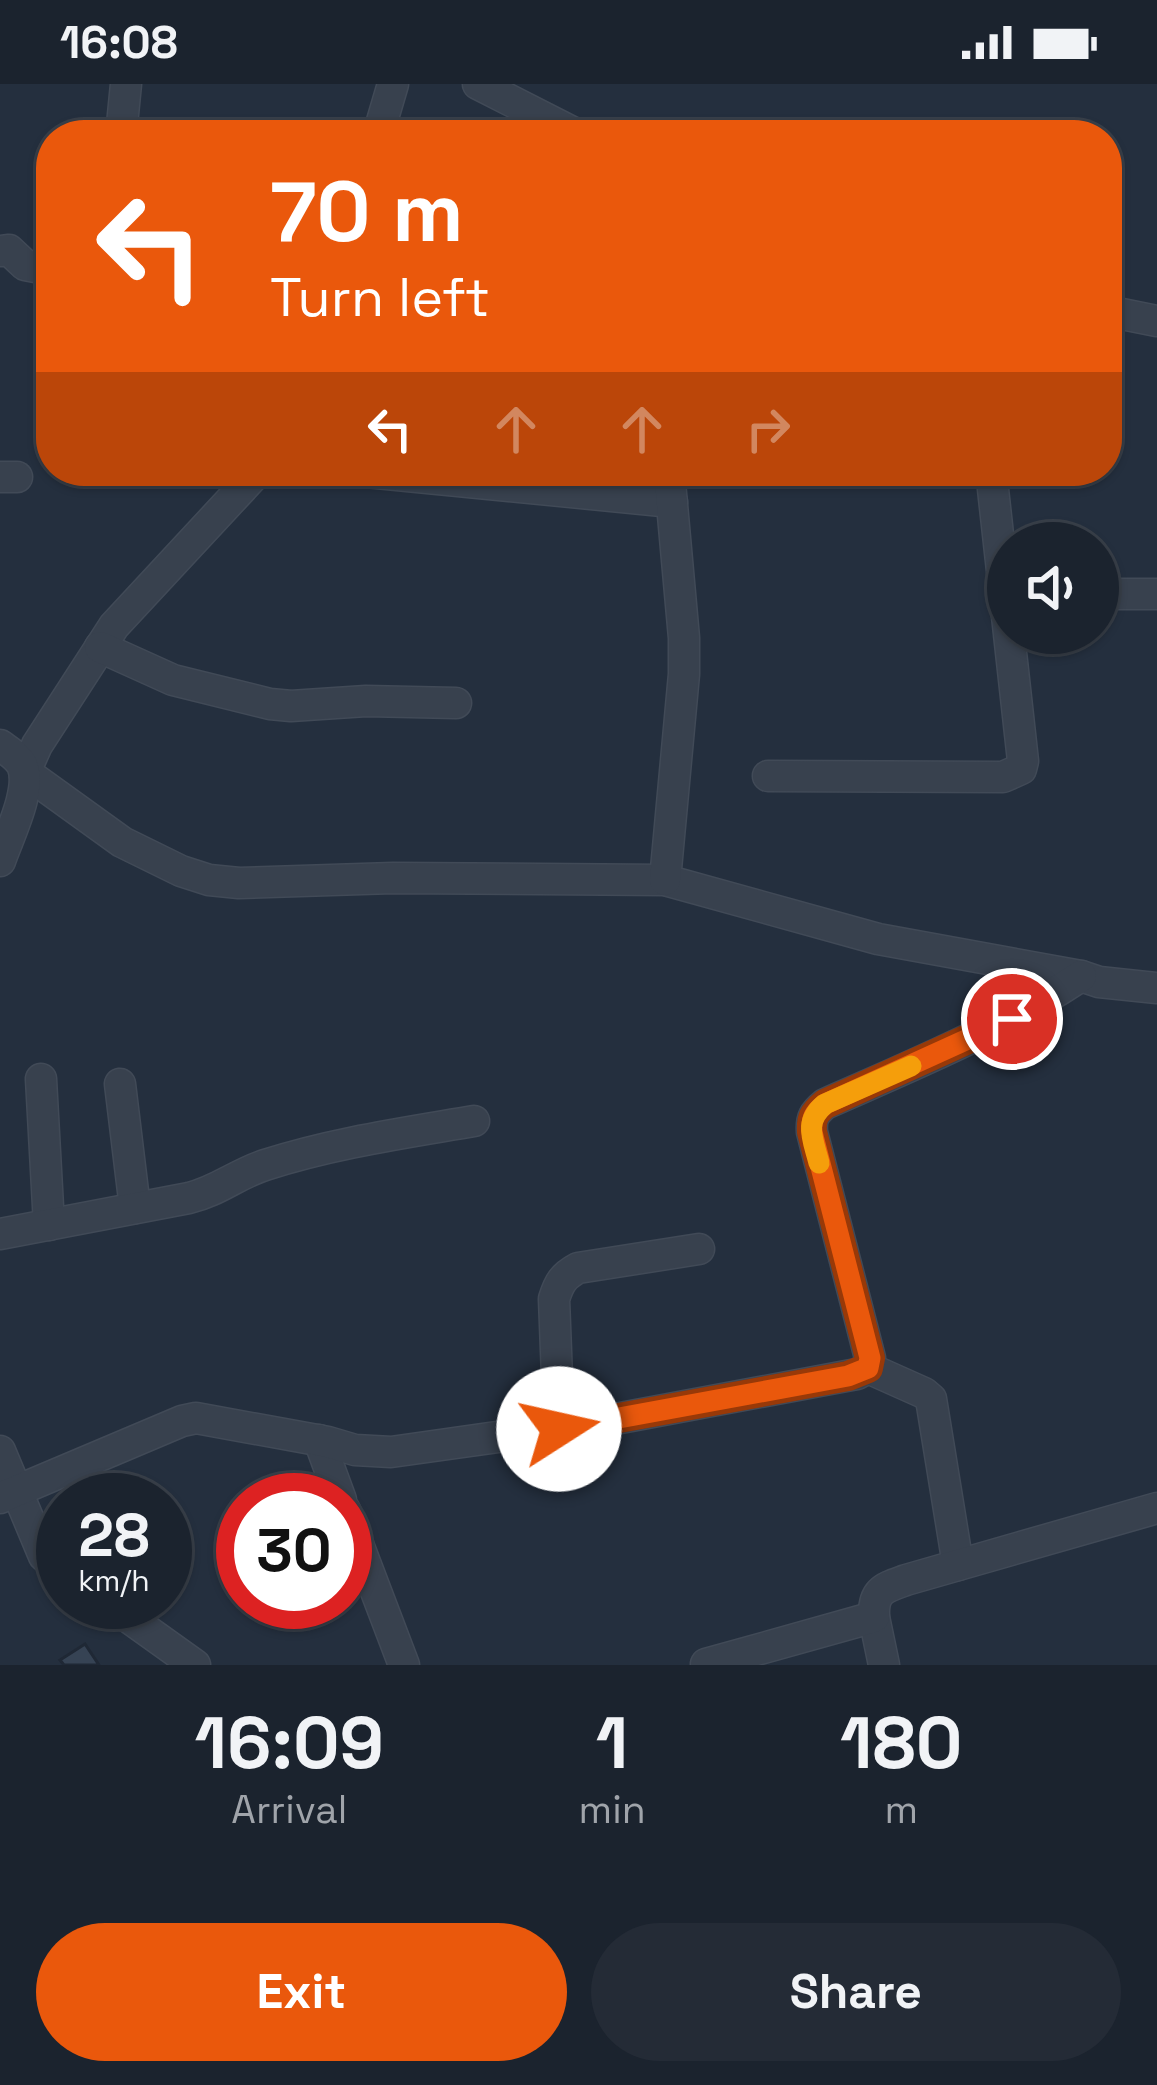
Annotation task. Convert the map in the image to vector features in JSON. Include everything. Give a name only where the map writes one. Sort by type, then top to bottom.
[{"type":"street","points":[[122,120],[126,84]]},
{"type":"street","points":[[382,120],[393,84]]},
{"type":"street","points":[[478,84],[549,120]]},
{"type":"street","points":[[0,251],[9,250],[36,268]]},
{"type":"street","points":[[1122,313],[1157,321]]},
{"type":"street","points":[[25,772],[114,626],[244,486]]},
{"type":"street","points":[[664,880],[684,674],[671,486]]},
{"type":"street","points":[[993,486],[997,522]]},
{"type":"street","points":[[1119,594],[1157,594]]},
{"type":"street","points":[[100,647],[173,680],[270,704],[456,703]]},
{"type":"street","points":[[768,776],[1004,777],[1021,770],[1012,654]]},
{"type":"street","points":[[0,745],[20,760],[25,772],[25,791],[2,849]]},
{"type":"street","points":[[25,772],[122,842],[209,880],[239,884],[393,878],[664,880],[878,939],[1100,982],[1157,988]]},
{"type":"street","points":[[868,1368],[870,1358],[812,1132],[815,1112],[988,1032],[1081,976]]},
{"type":"street","points":[[41,1079],[50,1225]]},
{"type":"street","points":[[120,1084],[135,1208]]},
{"type":"street","points":[[0,1234],[206,1194],[263,1166],[311,1152],[474,1121]]},
{"type":"street","points":[[559,1429],[554,1299],[559,1282],[578,1268],[699,1249]]},
{"type":"street","points":[[8,1494],[196,1418],[355,1450],[392,1452],[559,1429],[848,1376],[868,1368],[931,1399],[958,1565]]},
{"type":"street","points":[[319,1440],[331,1473]]},
{"type":"street","points":[[0,1451],[8,1494],[36,1542]]},
{"type":"street","points":[[884,1665],[873,1603],[885,1588],[1157,1508]]},
{"type":"street","points":[[372,1581],[404,1665]]},
{"type":"street","points":[[706,1664],[874,1617]]},
{"type":"street","points":[[145,1629],[195,1665]]},
{"type":"building","points":[[85,1644],[99,1665],[64,1665],[60,1660]]},
{"type":"slow traffic","points":[[819,1163],[811,1120],[815,1112],[911,1066]]},
{"type":"route","points":[[559,1429],[848,1376],[868,1368],[870,1358],[811,1120],[825,1104],[1012,1019]]}]
